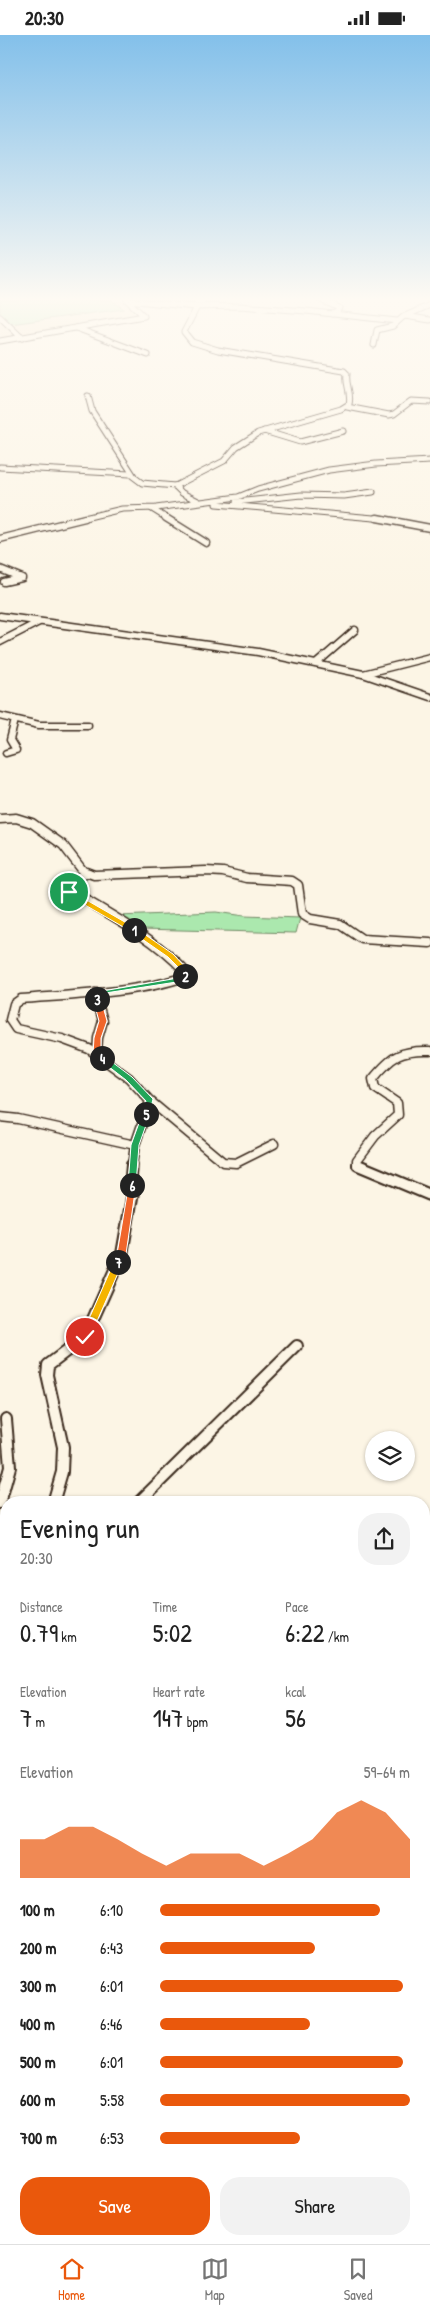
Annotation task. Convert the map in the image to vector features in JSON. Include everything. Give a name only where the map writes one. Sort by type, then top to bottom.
[{"type":"street","points":[[90,403],[92,411],[134,476],[147,485],[175,487],[198,501],[341,513],[430,528]]},
{"type":"street","points":[[347,407],[349,403]]},
{"type":"street","points":[[175,487],[224,461],[244,441],[264,431],[347,407],[394,415],[408,403]]},
{"type":"street","points":[[264,431],[300,442],[343,431]]},
{"type":"street","points":[[0,539],[122,509],[152,509],[198,501],[238,497],[297,478],[348,467],[430,461]]},
{"type":"street","points":[[0,467],[134,476]]},
{"type":"street","points":[[218,504],[301,495],[344,496],[373,493]]},
{"type":"street","points":[[152,509],[206,543]]},
{"type":"street","points":[[0,569],[22,578],[4,582]]},
{"type":"street","points":[[0,617],[249,650],[363,674],[430,697]]},
{"type":"street","points":[[0,642],[39,622]]},
{"type":"street","points":[[317,663],[355,630]]},
{"type":"street","points":[[363,674],[430,657]]},
{"type":"street","points":[[0,716],[39,725],[88,725]]},
{"type":"street","points":[[6,753],[16,750],[10,740],[15,720]]},
{"type":"street","points":[[0,819],[16,818],[32,823],[63,845],[79,867],[88,873]]},
{"type":"street","points":[[274,1144],[236,1163],[223,1162],[150,1101],[129,1078],[97,1054],[62,1039],[16,1029],[10,1020],[14,1004],[21,999],[95,993],[181,980],[186,974],[171,956],[147,938],[64,887],[64,883],[88,873],[108,875],[206,871],[223,872],[247,878],[292,881],[298,885],[302,913],[311,920],[340,924],[352,936],[362,939],[430,943]]},
{"type":"street","points":[[95,993],[103,1021],[98,1038],[97,1054]]},
{"type":"street","points":[[430,1051],[410,1050],[392,1055],[373,1079],[376,1088],[397,1103],[398,1115],[375,1137],[357,1160],[357,1164],[361,1167],[430,1195]]},
{"type":"street","points":[[55,1496],[62,1472],[63,1447],[47,1375],[48,1365],[77,1345],[85,1337],[122,1254],[132,1191],[131,1176],[135,1145],[150,1101]]},
{"type":"street","points":[[0,1117],[18,1119],[135,1145]]},
{"type":"street","points":[[145,1496],[297,1347]]},
{"type":"street","points":[[2,1496],[10,1467],[6,1419]]},
{"type":"green space","points":[[216,912],[244,916],[300,918],[296,933],[141,929],[118,916]]},
{"type":"route","points":[[69,892],[147,938],[171,956],[186,974],[181,980],[95,993],[103,1021],[98,1038],[97,1054],[129,1078],[150,1101],[135,1145],[131,1176],[132,1191],[122,1254],[85,1337]]}]
